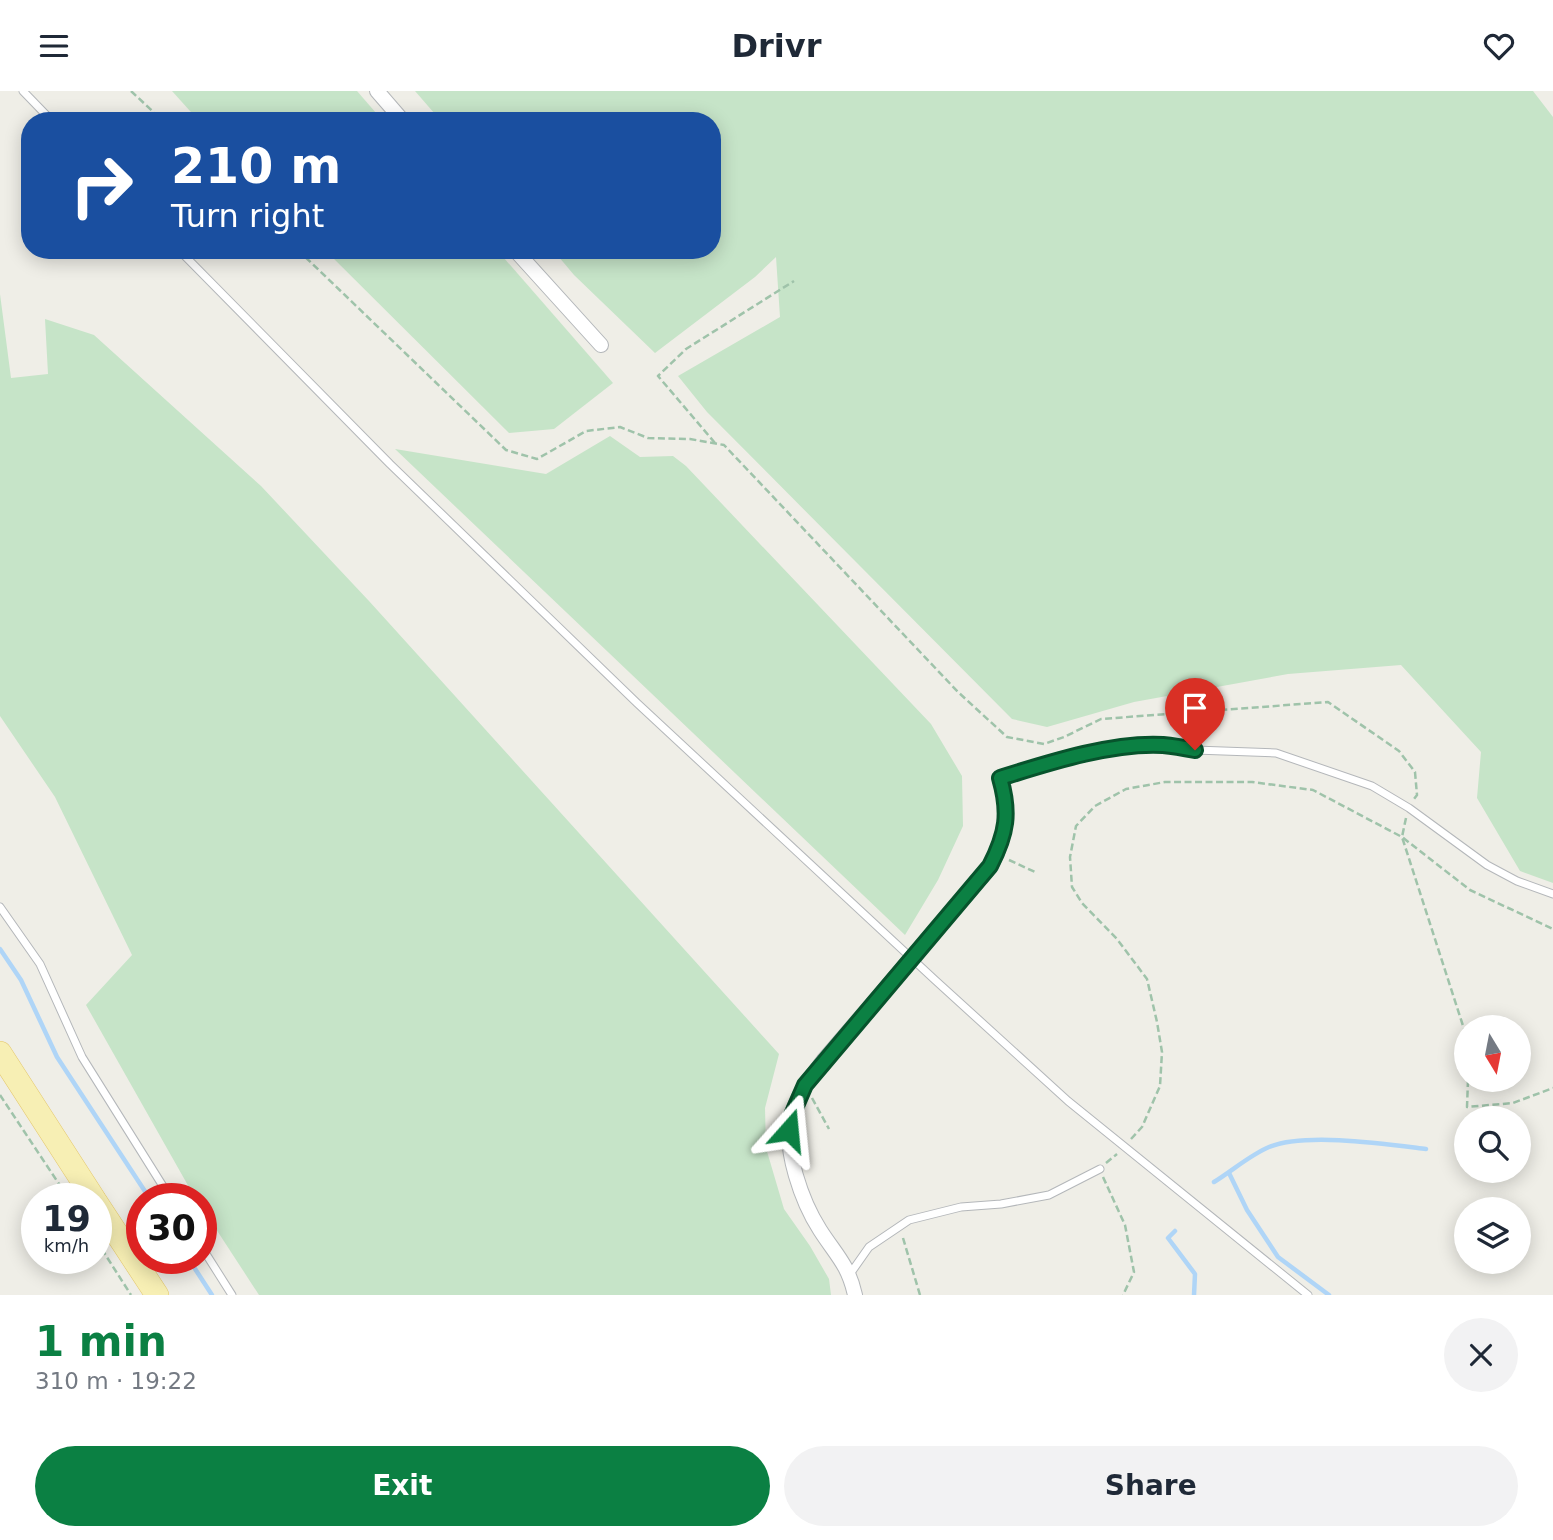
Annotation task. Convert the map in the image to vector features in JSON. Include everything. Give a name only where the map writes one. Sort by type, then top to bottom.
[{"type":"main road","points":[[2,1061],[84,1183]]},
{"type":"main road","points":[[112,1226],[157,1295]]},
{"type":"street","points":[[377,91],[395,112]]},
{"type":"street","points":[[523,259],[601,345]]},
{"type":"street","points":[[855,1295],[850,1274],[818,1227],[798,1185],[789,1130],[792,1115],[805,1085],[823,1061],[993,860],[1006,827],[1006,800],[1000,778]]},
{"type":"lane","points":[[23,91],[43,112]]},
{"type":"lane","points":[[188,259],[390,464],[637,703],[935,980],[1068,1101],[1308,1295]]},
{"type":"lane","points":[[1000,778],[1063,759],[1162,745],[1195,750],[1276,753],[1372,786],[1409,808],[1487,865],[1517,881],[1553,894]]},
{"type":"lane","points":[[0,907],[40,964],[82,1057],[162,1183]]},
{"type":"lane","points":[[850,1274],[869,1247],[909,1220],[961,1207],[1001,1204],[1049,1195],[1100,1169]]},
{"type":"lane","points":[[217,1271],[232,1295]]},
{"type":"path","points":[[131,91],[153,112]]},
{"type":"path","points":[[307,259],[506,450],[537,459],[586,431],[620,427],[648,438],[690,439],[724,445],[958,692],[1007,737],[1044,744],[1101,719],[1328,702],[1399,751],[1415,772]]},
{"type":"path","points":[[715,443],[659,376],[686,349],[794,281]]},
{"type":"path","points":[[1123,1295],[1134,1272],[1125,1225],[1100,1169],[1125,1147],[1142,1127],[1160,1086],[1162,1052],[1147,979],[1117,939],[1082,903],[1072,887],[1070,857],[1076,827],[1095,806],[1126,789],[1165,782],[1252,782],[1313,790],[1402,837],[1470,890],[1553,929]]},
{"type":"path","points":[[1402,837],[1460,1015]]},
{"type":"path","points":[[993,860],[1035,872]]},
{"type":"path","points":[[805,1085],[829,1129]]},
{"type":"path","points":[[1468,1092],[1467,1107],[1513,1103],[1553,1088]]},
{"type":"path","points":[[0,1095],[58,1183]]},
{"type":"path","points":[[899,1227],[920,1295]]},
{"type":"path","points":[[112,1265],[131,1295]]},
{"type":"green space","points":[[172,91],[357,91],[375,112],[191,112]]},
{"type":"green space","points":[[415,91],[1533,91],[1553,117],[1553,883],[1520,871],[1477,798],[1481,752],[1401,665],[1288,674],[1134,702],[1047,727],[1012,719],[707,412],[678,376],[780,317],[776,257],[755,277],[655,353],[561,259],[721,259],[721,112],[433,112]]},
{"type":"green space","points":[[334,259],[505,259],[613,383],[554,429],[509,433]]},
{"type":"green space","points":[[0,294],[11,378],[48,374],[45,319],[94,335],[261,486],[369,601],[779,1054],[765,1108],[766,1148],[784,1209],[829,1279],[831,1295],[259,1295],[217,1231],[217,1183],[187,1183],[86,1005],[132,955],[55,797],[0,716]]},
{"type":"green space","points":[[610,436],[640,457],[673,456],[686,466],[931,724],[962,776],[963,826],[938,880],[905,935],[395,449],[546,474]]},
{"type":"waterway","points":[[0,949],[21,980],[57,1057],[140,1183]]},
{"type":"waterway","points":[[1214,1182],[1262,1150],[1303,1140],[1390,1144],[1426,1149]]},
{"type":"waterway","points":[[1229,1173],[1247,1210],[1278,1257],[1329,1295]]},
{"type":"waterway","points":[[1175,1231],[1168,1238],[1195,1274],[1194,1295]]},
{"type":"waterway","points":[[198,1274],[212,1295]]},
{"type":"route","points":[[789,1130],[792,1115],[805,1085],[823,1061],[990,866],[1006,827],[1006,800],[1000,778],[1063,759],[1120,749],[1162,745],[1195,750]]}]
